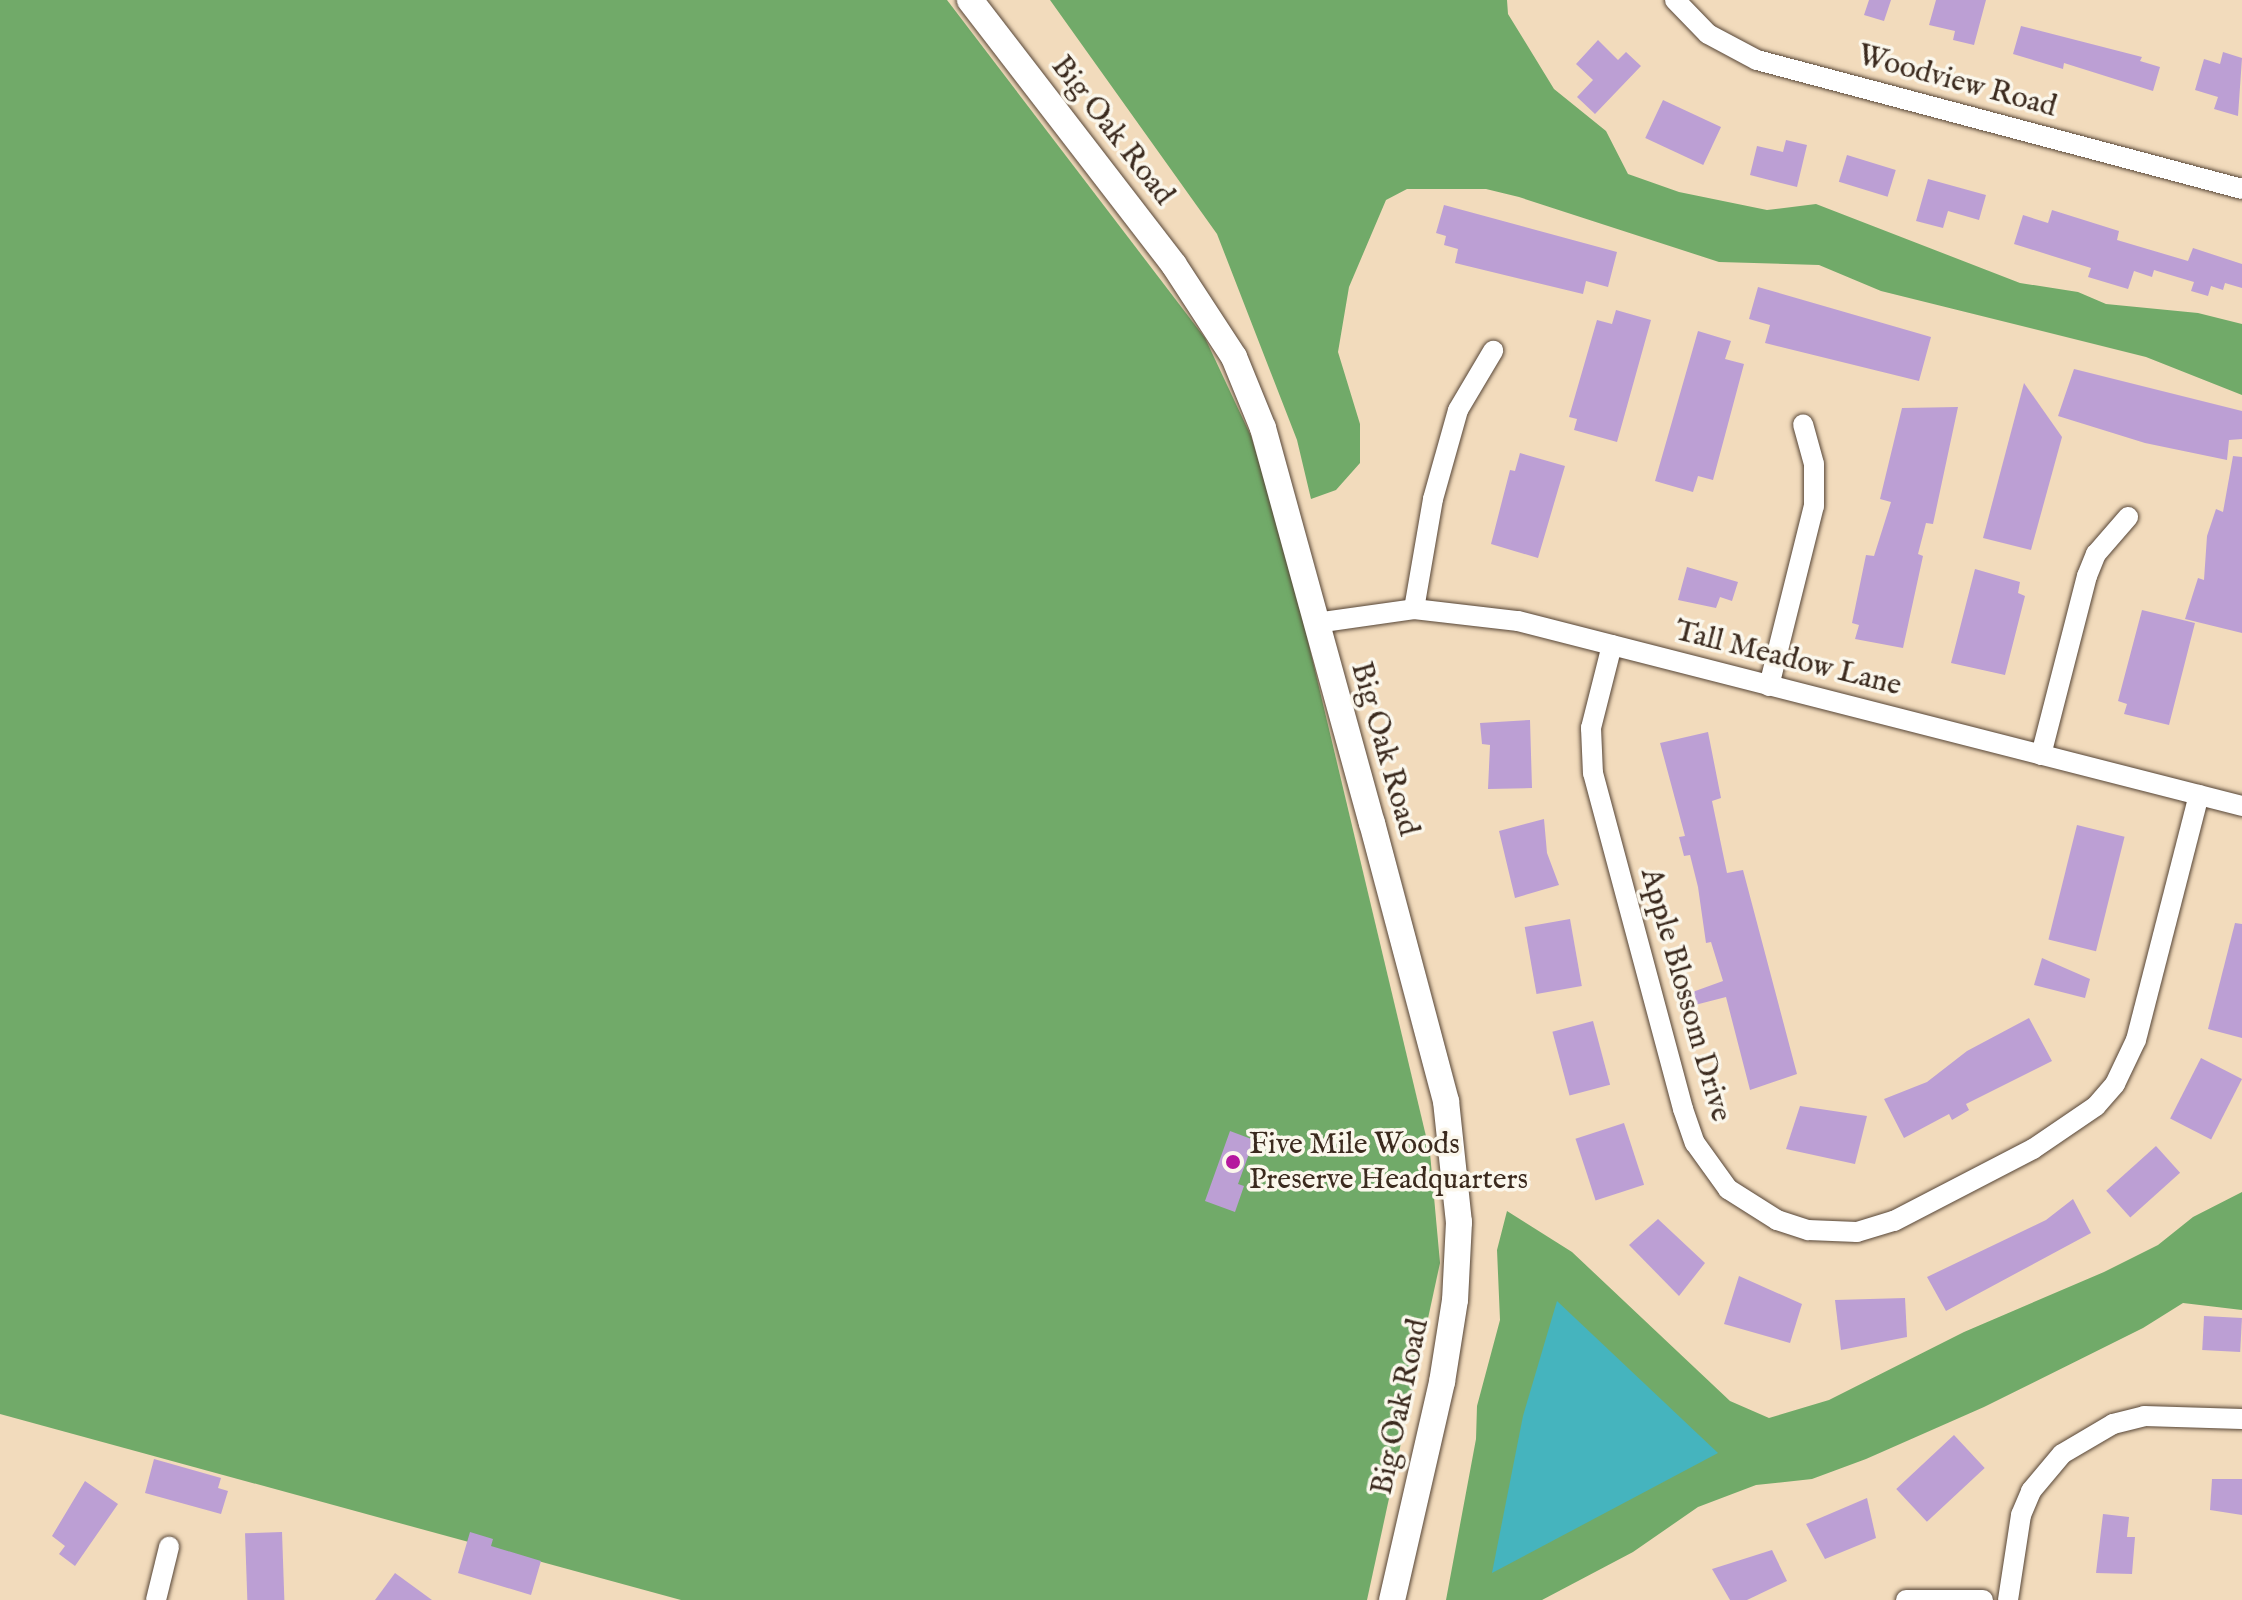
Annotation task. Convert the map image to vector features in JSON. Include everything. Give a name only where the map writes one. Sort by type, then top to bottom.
[{"type":"street","name":"Big Oak Road","points":[[970,0],[1174,265],[1234,357],[1263,428],[1438,1070],[1454,1151],[1459,1222],[1455,1300],[1442,1382],[1392,1600]]},
{"type":"street","name":"Woodview Road","points":[[1675,0],[1708,34],[1757,60],[2242,189]]},
{"type":"street","points":[[1414,609],[1433,499],[1458,410],[1493,351]]},
{"type":"street","points":[[1769,686],[1814,506],[1814,464],[1803,424]]},
{"type":"street","points":[[2041,755],[2087,576],[2096,554],[2128,517]]},
{"type":"street","name":"Tall Meadow Lane","points":[[1316,623],[1414,609],[1477,613],[2242,806]]},
{"type":"street","name":"Apple Blossom Drive","points":[[1612,645],[1591,728],[1593,773],[1683,1109],[1695,1143],[1728,1189],[1757,1210],[1808,1230],[1857,1232],[1894,1221],[2033,1149],[2096,1106],[2120,1076],[2136,1040],[2199,795]]},
{"type":"street","points":[[2008,1600],[2021,1515],[2031,1491],[2062,1454],[2113,1424],[2144,1416],[2242,1419]]},
{"type":"street","points":[[156,1600],[169,1547]]},
{"type":"street","points":[[1906,1600],[1983,1600]]},
{"type":"green space","points":[[0,0],[947,0],[1205,338],[1251,436],[1288,557],[1430,1153],[1440,1263],[1367,1600],[681,1600],[0,1414]]},
{"type":"green space","points":[[1050,0],[1507,0],[1508,14],[1554,89],[1606,131],[1628,174],[1679,192],[1767,210],[1816,204],[2020,283],[2078,292],[2106,304],[2198,313],[2242,324],[2242,395],[2146,357],[1881,291],[1819,265],[1719,262],[1486,189],[1407,189],[1386,200],[1349,287],[1338,352],[1360,424],[1360,463],[1336,490],[1311,499],[1297,440],[1217,234]]},
{"type":"green space","points":[[2242,1192],[2242,1310],[2183,1303],[2143,1328],[1984,1407],[1866,1459],[1812,1479],[1756,1485],[1698,1507],[1633,1552],[1542,1600],[1446,1600],[1476,1439],[1477,1406],[1500,1320],[1497,1250],[1507,1211],[1572,1252],[1730,1401],[1769,1418],[1829,1400],[1964,1332],[2104,1272],[2158,1245],[2193,1217]]},
{"type":"water","points":[[1557,1301],[1718,1453],[1492,1573],[1523,1416]]},
{"type":"building","points":[[1869,0],[1891,0],[1884,21],[1864,15]]},
{"type":"building","points":[[1936,0],[1986,0],[1974,45],[1953,40],[1955,31],[1929,25]]},
{"type":"building","points":[[2021,26],[2142,57],[2140,61],[2160,67],[2153,91],[2064,63],[2063,69],[2013,54]]},
{"type":"building","points":[[1598,40],[1618,60],[1626,52],[1641,66],[1595,114],[1577,97],[1593,80],[1576,64]]},
{"type":"building","points":[[2223,52],[2242,58],[2238,116],[2214,109],[2218,97],[2195,90],[2204,59],[2220,64]]},
{"type":"building","points":[[1663,100],[1721,127],[1703,165],[1645,138]]},
{"type":"building","points":[[1786,140],[1807,145],[1797,187],[1750,175],[1757,146],[1783,152]]},
{"type":"building","points":[[1847,155],[1896,170],[1888,197],[1839,182]]},
{"type":"building","points":[[1928,179],[1986,195],[1979,220],[1948,211],[1943,228],[1916,221]]},
{"type":"building","points":[[1444,205],[1617,252],[1608,287],[1586,281],[1583,294],[1455,263],[1458,249],[1444,245],[1446,236],[1436,233]]},
{"type":"building","points":[[2052,210],[2119,231],[2117,240],[2188,261],[2193,248],[2242,264],[2242,288],[2225,283],[2223,290],[2211,286],[2208,296],[2191,291],[2194,282],[2154,270],[2152,277],[2134,271],[2128,289],[2088,277],[2091,268],[2014,244],[2023,215],[2048,223]]},
{"type":"building","points":[[1758,287],[1931,337],[1919,381],[1765,343],[1770,325],[1749,319]]},
{"type":"building","points":[[1616,310],[1651,320],[1617,442],[1574,430],[1577,419],[1569,417],[1597,320],[1612,324]]},
{"type":"building","points":[[1698,331],[1731,341],[1725,359],[1744,364],[1713,480],[1698,476],[1693,492],[1655,481]]},
{"type":"building","points":[[2074,369],[2242,411],[2242,439],[2229,440],[2227,460],[2145,443],[2058,416]]},
{"type":"building","points":[[2024,383],[2062,437],[2031,550],[1983,538]]},
{"type":"building","points":[[1958,407],[1933,524],[1926,523],[1918,554],[1923,556],[1903,648],[1855,639],[1859,625],[1852,623],[1866,555],[1874,556],[1891,502],[1880,499],[1902,408]]},
{"type":"building","points":[[1520,453],[1565,466],[1538,558],[1491,544],[1510,470],[1515,471]]},
{"type":"building","points":[[2233,456],[2242,457],[2242,633],[2185,619],[2198,578],[2204,580],[2207,536],[2216,509],[2223,512]]},
{"type":"building","points":[[1687,567],[1738,582],[1732,601],[1720,597],[1716,608],[1678,600]]},
{"type":"building","points":[[1975,569],[2020,582],[2018,593],[2025,596],[2005,675],[1951,663]]},
{"type":"building","points":[[2142,610],[2195,623],[2169,725],[2124,714],[2127,704],[2118,701]]},
{"type":"building","points":[[1530,720],[1532,788],[1488,789],[1490,745],[1482,744],[1480,723]]},
{"type":"building","points":[[1708,732],[1721,798],[1712,801],[1727,873],[1743,870],[1797,1074],[1750,1090],[1726,997],[1691,1006],[1687,994],[1723,981],[1711,942],[1706,943],[1698,887],[1690,855],[1684,856],[1679,837],[1685,836],[1660,743]]},
{"type":"building","points":[[1544,819],[1547,853],[1559,885],[1515,898],[1499,831]]},
{"type":"building","points":[[2077,825],[2125,837],[2096,951],[2048,939]]},
{"type":"building","points":[[1570,919],[1582,986],[1537,994],[1525,927]]},
{"type":"building","points":[[2235,923],[2242,924],[2242,1038],[2208,1029]]},
{"type":"building","points":[[2042,958],[2090,979],[2085,998],[2034,985]]},
{"type":"building","points":[[2029,1018],[2052,1061],[1966,1104],[1969,1110],[1952,1120],[1949,1114],[1904,1138],[1884,1099],[1927,1082],[1967,1051]]},
{"type":"building","points":[[1593,1021],[1610,1085],[1570,1096],[1552,1032]]},
{"type":"building","points":[[2201,1058],[2242,1079],[2211,1139],[2170,1119]]},
{"type":"building","points":[[1800,1106],[1867,1116],[1855,1164],[1786,1149]]},
{"type":"building","points":[[1624,1123],[1644,1185],[1596,1201],[1575,1139]]},
{"type":"building","name":"Five Mile Woods Preserve Headquarters","points":[[1230,1131],[1254,1140],[1238,1184],[1244,1186],[1235,1212],[1205,1201]]},
{"type":"building","points":[[2156,1146],[2180,1173],[2130,1218],[2106,1191]]},
{"type":"building","points":[[2073,1199],[2091,1233],[1946,1311],[1927,1277],[2046,1220]]},
{"type":"building","points":[[1658,1219],[1705,1263],[1679,1296],[1629,1245]]},
{"type":"building","points":[[1739,1276],[1802,1304],[1790,1343],[1724,1324]]},
{"type":"building","points":[[1905,1298],[1907,1337],[1841,1350],[1835,1300]]},
{"type":"building","points":[[2204,1316],[2242,1318],[2240,1352],[2202,1350]]},
{"type":"building","points":[[1954,1435],[1985,1468],[1927,1522],[1896,1489]]},
{"type":"building","points":[[154,1459],[221,1478],[218,1488],[228,1491],[221,1514],[145,1493]]},
{"type":"building","points":[[2212,1479],[2242,1479],[2242,1515],[2210,1510]]},
{"type":"building","points":[[85,1481],[118,1504],[75,1566],[59,1554],[65,1546],[52,1536]]},
{"type":"building","points":[[1867,1498],[1876,1538],[1825,1559],[1806,1524]]},
{"type":"building","points":[[2103,1514],[2129,1517],[2127,1537],[2135,1537],[2132,1574],[2096,1573]]},
{"type":"building","points":[[282,1532],[284,1600],[247,1600],[245,1533]]},
{"type":"building","points":[[470,1532],[493,1539],[491,1546],[541,1561],[531,1595],[458,1573]]},
{"type":"building","points":[[1772,1550],[1787,1581],[1747,1600],[1730,1600],[1712,1569]]},
{"type":"building","points":[[395,1573],[432,1600],[375,1600]]},
{"type":"place","name":"Five Mile Woods Preserve Headquarters","points":[[1233,1162]]}]
